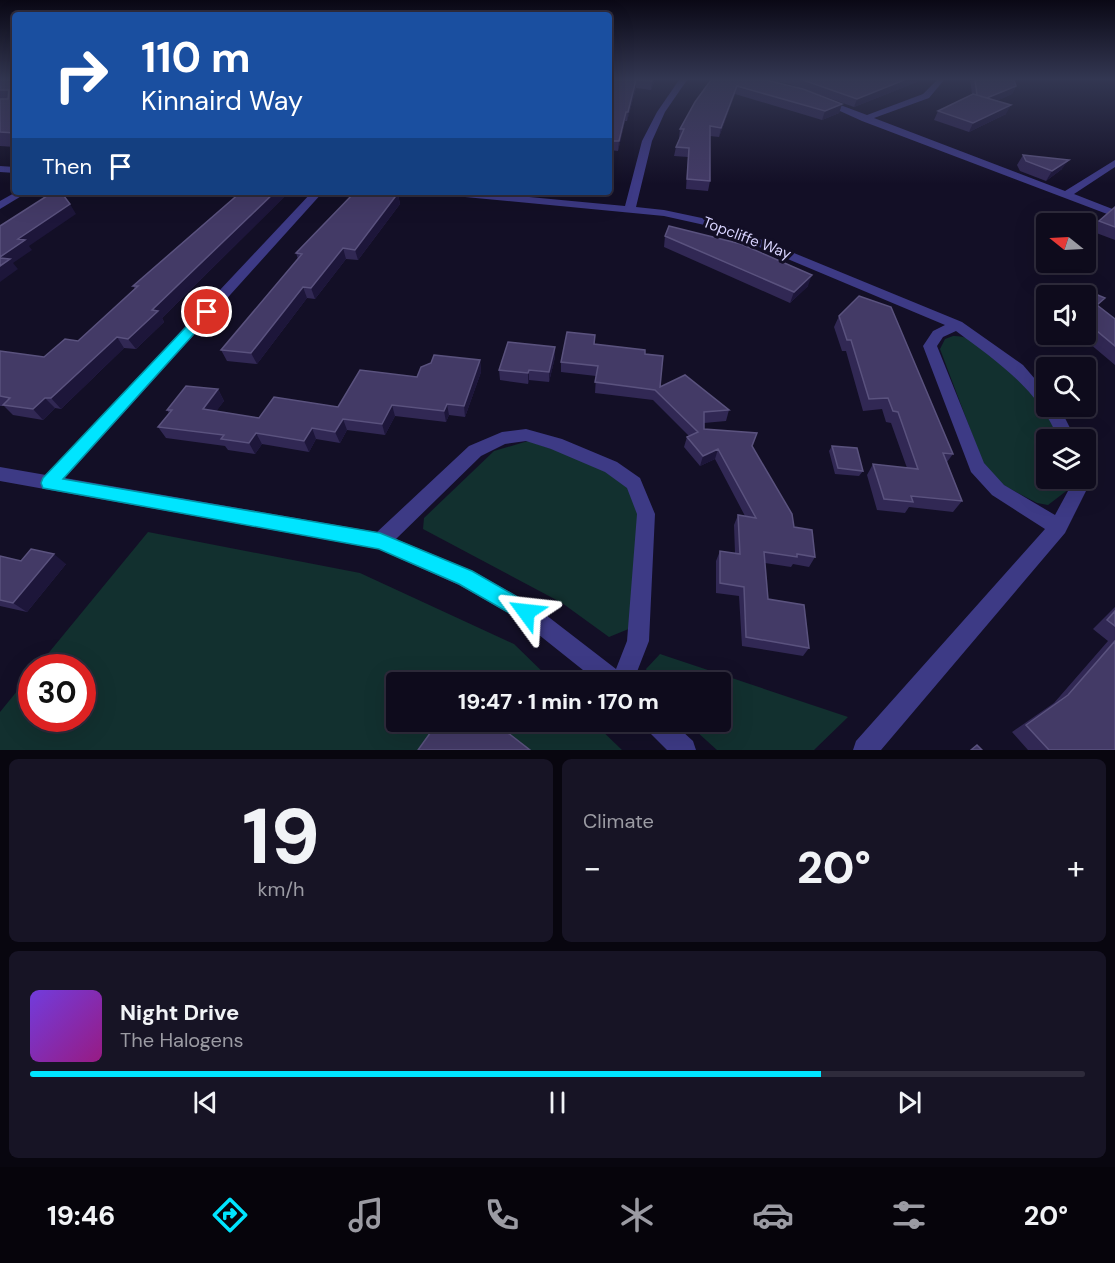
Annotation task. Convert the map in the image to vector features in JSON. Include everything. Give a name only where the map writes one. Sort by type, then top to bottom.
[{"type":"street","points":[[630,209],[647,141],[660,115]]},
{"type":"street","points":[[855,115],[1115,214]]},
{"type":"street","points":[[865,119],[876,115]]},
{"type":"street","points":[[1066,195],[1115,163]]},
{"type":"street","points":[[0,206],[18,195]]},
{"type":"street","points":[[49,483],[315,195]]},
{"type":"street","name":"Topcliffe Way","points":[[477,195],[630,209],[712,223],[957,325],[1018,369],[1036,391]]},
{"type":"street","points":[[957,325],[938,334],[930,346],[977,467],[998,490],[1058,527]]},
{"type":"street","points":[[380,541],[475,451],[502,438],[526,435],[556,444],[611,467],[634,483],[646,514],[638,641],[626,672]]},
{"type":"street","points":[[0,474],[380,541],[466,578],[526,612],[602,672]]},
{"type":"street","points":[[865,750],[1058,527],[1077,489]]},
{"type":"street","points":[[665,732],[684,750]]},
{"type":"green space","points":[[953,336],[965,338],[993,353],[1007,364],[1036,395],[1036,417],[1052,417],[1057,429],[1036,429],[1036,489],[1069,489],[1048,505],[1037,503],[1001,484],[984,466],[940,349],[945,339]]},
{"type":"green space","points":[[528,441],[608,468],[631,486],[642,512],[631,628],[609,637],[562,603],[423,529],[424,518],[494,451]]},
{"type":"green space","points":[[148,532],[360,573],[514,644],[543,672],[386,672],[386,732],[603,732],[622,750],[0,750],[0,712],[18,690],[18,732],[96,732],[96,654],[48,654]]},
{"type":"green space","points":[[660,654],[714,672],[647,672],[646,669]]},
{"type":"green space","points":[[731,678],[848,717],[814,750],[717,750],[697,732],[731,732]]},
{"type":"building","points":[[0,115],[12,115],[12,133],[0,132]]},
{"type":"building","points":[[612,115],[625,115],[619,141],[612,141]]},
{"type":"building","points":[[688,115],[726,115],[721,128],[710,126],[710,181],[687,179],[689,148],[676,147],[684,129],[680,129]]},
{"type":"building","points":[[950,115],[990,115],[973,123]]},
{"type":"building","points":[[1023,155],[1069,160],[1052,171],[1026,161]]},
{"type":"building","points":[[48,195],[63,195],[70,204],[18,239],[25,240],[0,257],[0,226]]},
{"type":"building","points":[[238,195],[272,195],[152,310],[158,311],[128,339],[117,337],[51,398],[45,398],[33,409],[3,405],[10,398],[0,396],[0,351],[44,357],[65,339],[78,341],[138,286],[133,286]]},
{"type":"building","points":[[352,195],[396,195],[355,250],[343,248],[311,288],[303,287],[251,353],[221,350],[302,254],[296,253]]},
{"type":"building","points":[[1115,207],[1115,227],[1099,221]]},
{"type":"building","points":[[669,226],[741,244],[812,275],[794,292],[665,236]]},
{"type":"building","points":[[0,258],[10,259],[0,266]]},
{"type":"building","points":[[1096,294],[1105,298],[1097,305],[1115,319],[1115,346],[1096,330]]},
{"type":"building","points":[[859,296],[891,307],[953,454],[943,453],[962,501],[911,496],[913,502],[884,499],[873,464],[918,469],[898,412],[893,411],[888,398],[869,399],[851,340],[847,340],[839,316]]},
{"type":"building","points":[[567,332],[595,335],[594,344],[645,350],[645,354],[663,356],[660,387],[685,375],[729,410],[704,412],[704,429],[757,433],[752,446],[792,514],[794,527],[812,530],[815,557],[764,552],[768,599],[804,605],[809,648],[746,637],[744,587],[720,583],[720,551],[740,554],[738,515],[756,518],[718,449],[703,456],[687,437],[698,432],[655,390],[595,382],[598,366],[561,362]]},
{"type":"building","points":[[508,342],[555,347],[549,372],[529,370],[528,373],[499,370]]},
{"type":"building","points":[[434,355],[480,360],[464,406],[447,404],[444,411],[392,405],[382,424],[343,419],[335,432],[312,428],[304,441],[256,433],[249,443],[221,439],[224,435],[158,427],[172,410],[167,410],[186,386],[218,389],[203,409],[259,418],[274,397],[338,407],[360,370],[417,377],[421,367],[431,363]]},
{"type":"building","points":[[832,446],[857,448],[863,471],[838,468]]},
{"type":"building","points":[[31,549],[54,554],[13,603],[0,600],[0,556],[21,561]]},
{"type":"building","points":[[1115,611],[1115,626],[1107,620]]},
{"type":"building","points":[[1115,641],[1115,750],[1049,750],[1026,725],[1068,695]]},
{"type":"building","points":[[431,732],[507,732],[530,750],[418,750]]},
{"type":"building","points":[[977,745],[982,750],[971,750]]},
{"type":"route","points":[[207,312],[49,483],[380,541],[466,578],[526,612]]}]
